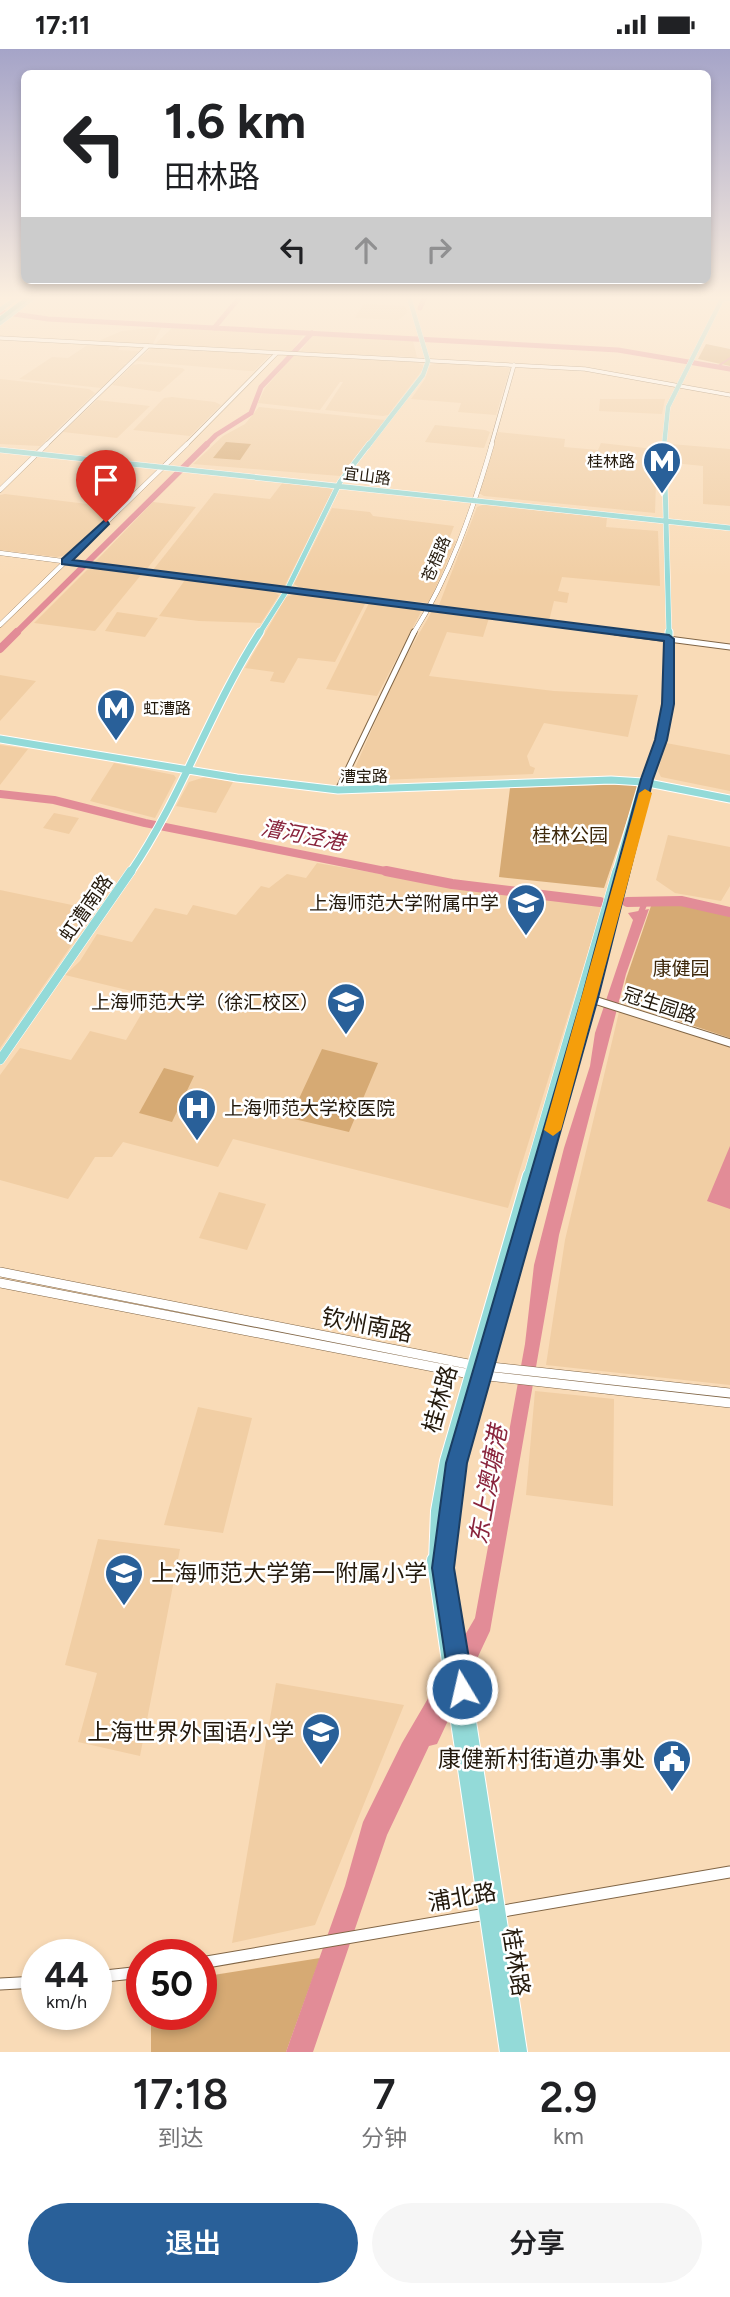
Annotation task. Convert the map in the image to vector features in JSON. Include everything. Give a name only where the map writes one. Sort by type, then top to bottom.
[{"type":"main road","points":[[188,766],[236,669],[287,590],[340,484],[412,390]]},
{"type":"main road","name":"桂林路","points":[[520,2052],[458,1732],[434,1566],[435,1524],[445,1461],[477,1370],[646,781],[661,740],[668,704],[669,639],[664,434],[668,407],[676,390]]},
{"type":"main road","name":"宜山路","points":[[0,449],[730,527]]},
{"type":"main road","name":"漕宝路","points":[[0,737],[339,788],[611,780],[646,781],[730,797]]},
{"type":"main road","name":"虹漕南路","points":[[0,1060],[156,834],[188,766]]},
{"type":"main road","name":"桂林路","points":[[477,1370],[457,1463],[443,1568],[466,1712],[507,2052]]},
{"type":"street","points":[[0,490],[102,390]]},
{"type":"street","points":[[0,625],[240,390]]},
{"type":"street","name":"苍梧路","points":[[339,788],[402,655],[430,608],[476,499],[507,390]]},
{"type":"street","points":[[707,390],[730,395]]},
{"type":"street","points":[[0,553],[730,647]]},
{"type":"street","name":"冠生园路","points":[[586,997],[730,1043]]},
{"type":"street","name":"钦州南路","points":[[0,1272],[477,1370]]},
{"type":"street","name":"钦州南路","points":[[0,1283],[477,1370],[730,1403]]},
{"type":"street","name":"钦州南路","points":[[538,1377],[730,1392]]},
{"type":"street","name":"浦北路","points":[[217,1960],[730,1872]]},
{"type":"street","points":[[0,1983],[21,1982]]},
{"type":"shaded area","points":[[0,390],[91,390],[95,393],[40,446],[0,444]]},
{"type":"shaded area","points":[[264,390],[334,390],[320,410],[258,403]]},
{"type":"shaded area","points":[[338,390],[407,390],[388,415],[325,410]]},
{"type":"shaded area","points":[[417,390],[503,390],[496,415],[458,412],[461,403],[411,399]]},
{"type":"shaded area","points":[[164,398],[221,405],[190,436],[133,430]]},
{"type":"shaded area","points":[[600,399],[665,399],[662,414],[599,411]]},
{"type":"shaded area","points":[[97,400],[150,406],[117,438],[63,432]]},
{"type":"shaded area","points":[[259,407],[385,420],[340,476],[193,464],[223,436],[245,424]]},
{"type":"shaded area","points":[[435,425],[490,432],[484,448],[425,442]]},
{"type":"shaded area","points":[[498,432],[565,439],[564,447],[598,450],[601,443],[654,449],[657,452],[655,513],[484,496],[479,493]]},
{"type":"shaded area","points":[[671,444],[730,449],[730,506],[703,504],[703,466],[673,463]]},
{"type":"shaded area","points":[[283,482],[326,486],[333,490],[284,587],[153,570],[214,493],[270,499]]},
{"type":"shaded area","points":[[0,495],[115,509],[67,555],[57,557],[0,550]]},
{"type":"shaded area","points":[[153,502],[196,507],[146,570],[95,562]]},
{"type":"shaded area","points":[[485,504],[607,518],[606,527],[658,531],[660,586],[562,577],[558,591],[569,593],[567,603],[554,601],[549,621],[439,605],[477,507]]},
{"type":"shaded area","points":[[332,508],[454,526],[449,539],[456,541],[429,603],[303,590],[294,584]]},
{"type":"shaded area","points":[[94,568],[141,575],[95,631],[34,623],[87,570]]},
{"type":"shaded area","points":[[185,580],[270,590],[279,595],[261,623],[199,621],[159,616]]},
{"type":"shaded area","points":[[299,593],[366,602],[335,662],[298,658],[284,683],[270,681],[274,672],[245,668],[286,597]]},
{"type":"shaded area","points":[[369,603],[417,609],[421,612],[377,696],[326,689]]},
{"type":"shaded area","points":[[432,611],[489,618],[483,637],[447,632],[429,676],[554,691],[638,695],[628,737],[544,723],[527,756],[530,766],[535,768],[533,774],[354,781],[351,777],[397,672]]},
{"type":"shaded area","points":[[117,612],[158,618],[145,637],[105,631]]},
{"type":"shaded area","points":[[0,675],[36,681],[0,721]]},
{"type":"shaded area","points":[[666,743],[730,755],[730,791],[661,777],[658,771]]},
{"type":"shaded area","points":[[0,745],[28,749],[0,785]]},
{"type":"shaded area","points":[[114,763],[174,775],[176,778],[155,818],[90,801]]},
{"type":"shaded area","points":[[205,777],[233,782],[216,813],[176,806],[189,782]]},
{"type":"shaded area","points":[[54,813],[79,818],[69,834],[43,828]]},
{"type":"shaded area","points":[[668,835],[730,847],[730,886],[721,901],[675,893],[656,880]]},
{"type":"shaded area","name":"上海师范大学（徐汇校区）","points":[[317,863],[434,883],[603,904],[508,1208],[233,1139],[218,1167],[123,1142],[112,1157],[95,1157],[68,1199],[0,1180],[0,1075],[20,1048],[71,1060],[90,1031],[126,1040],[152,996],[65,975],[80,961],[97,934],[132,942],[155,908],[187,915],[193,905],[236,915],[261,886],[269,888],[287,874],[306,878]]},
{"type":"shaded area","points":[[0,890],[96,910],[0,1048]]},
{"type":"shaded area","points":[[649,909],[626,974],[559,1235],[490,1631],[437,1744],[429,1746],[387,1835],[313,2052],[286,2052],[345,1886],[363,1822],[402,1743],[475,1618],[525,1344],[534,1265],[564,1148],[590,1066],[595,1033],[633,920],[628,913]]},
{"type":"shaded area","points":[[619,1012],[730,1047],[730,1385],[546,1365],[565,1240]]},
{"type":"shaded area","points":[[730,1146],[730,1209],[707,1201]]},
{"type":"shaded area","points":[[219,1192],[266,1204],[247,1250],[199,1238]]},
{"type":"shaded area","points":[[535,1391],[614,1399],[613,1506],[526,1495]]},
{"type":"shaded area","points":[[198,1407],[252,1418],[223,1533],[164,1525]]},
{"type":"shaded area","name":"上海师范大学第一附属小学","points":[[98,1539],[180,1549],[140,1756],[78,1742],[97,1673],[65,1665]]},
{"type":"shaded area","name":"上海世界外国语小学","points":[[276,1683],[404,1705],[315,1925],[232,1943]]},
{"type":"green space","points":[[226,442],[251,444],[240,460],[213,458]]},
{"type":"green space","name":"桂林公园","points":[[634,784],[638,788],[604,888],[499,877],[510,788]]},
{"type":"green space","name":"康健园","points":[[681,901],[730,912],[730,1038],[622,1002],[626,979],[651,906]]},
{"type":"green space","points":[[322,1049],[378,1063],[349,1132],[290,1118]]},
{"type":"green space","points":[[164,1068],[194,1076],[172,1122],[139,1113]]},
{"type":"green space","points":[[320,1958],[286,2052],[151,2052],[151,2030],[217,2030],[217,1974]]},
{"type":"waterway","points":[[207,444],[216,435],[251,413],[260,390]]},
{"type":"waterway","points":[[15,634],[207,444]]},
{"type":"waterway","points":[[0,649],[15,634]]},
{"type":"waterway","name":"漕河泾港","points":[[0,794],[54,800],[145,823],[395,873]]},
{"type":"waterway","name":"漕河泾港","points":[[386,871],[452,884],[600,902]]},
{"type":"waterway","name":"漕河泾港","points":[[627,902],[681,901],[730,912]]},
{"type":"waterway","name":"东上澳塘港","points":[[640,915],[645,902]]},
{"type":"slow traffic","points":[[553,1130],[645,793]]},
{"type":"place","name":"桂林路","points":[[662,495]]},
{"type":"place","name":"虹漕路","points":[[116,742]]},
{"type":"place","name":"上海师范大学附属中学","points":[[526,937]]},
{"type":"place","name":"上海师范大学（徐汇校区）","points":[[346,1036]]},
{"type":"place","name":"上海师范大学校医院","points":[[197,1142]]},
{"type":"place","name":"上海师范大学第一附属小学","points":[[124,1607]]},
{"type":"place","name":"上海世界外国语小学","points":[[321,1766]]},
{"type":"place","name":"康健新村街道办事处","points":[[672,1793]]},
{"type":"route","points":[[106,522],[65,562],[669,639],[668,704],[661,740],[647,779],[590,998],[457,1463],[443,1568],[462,1689]]}]
